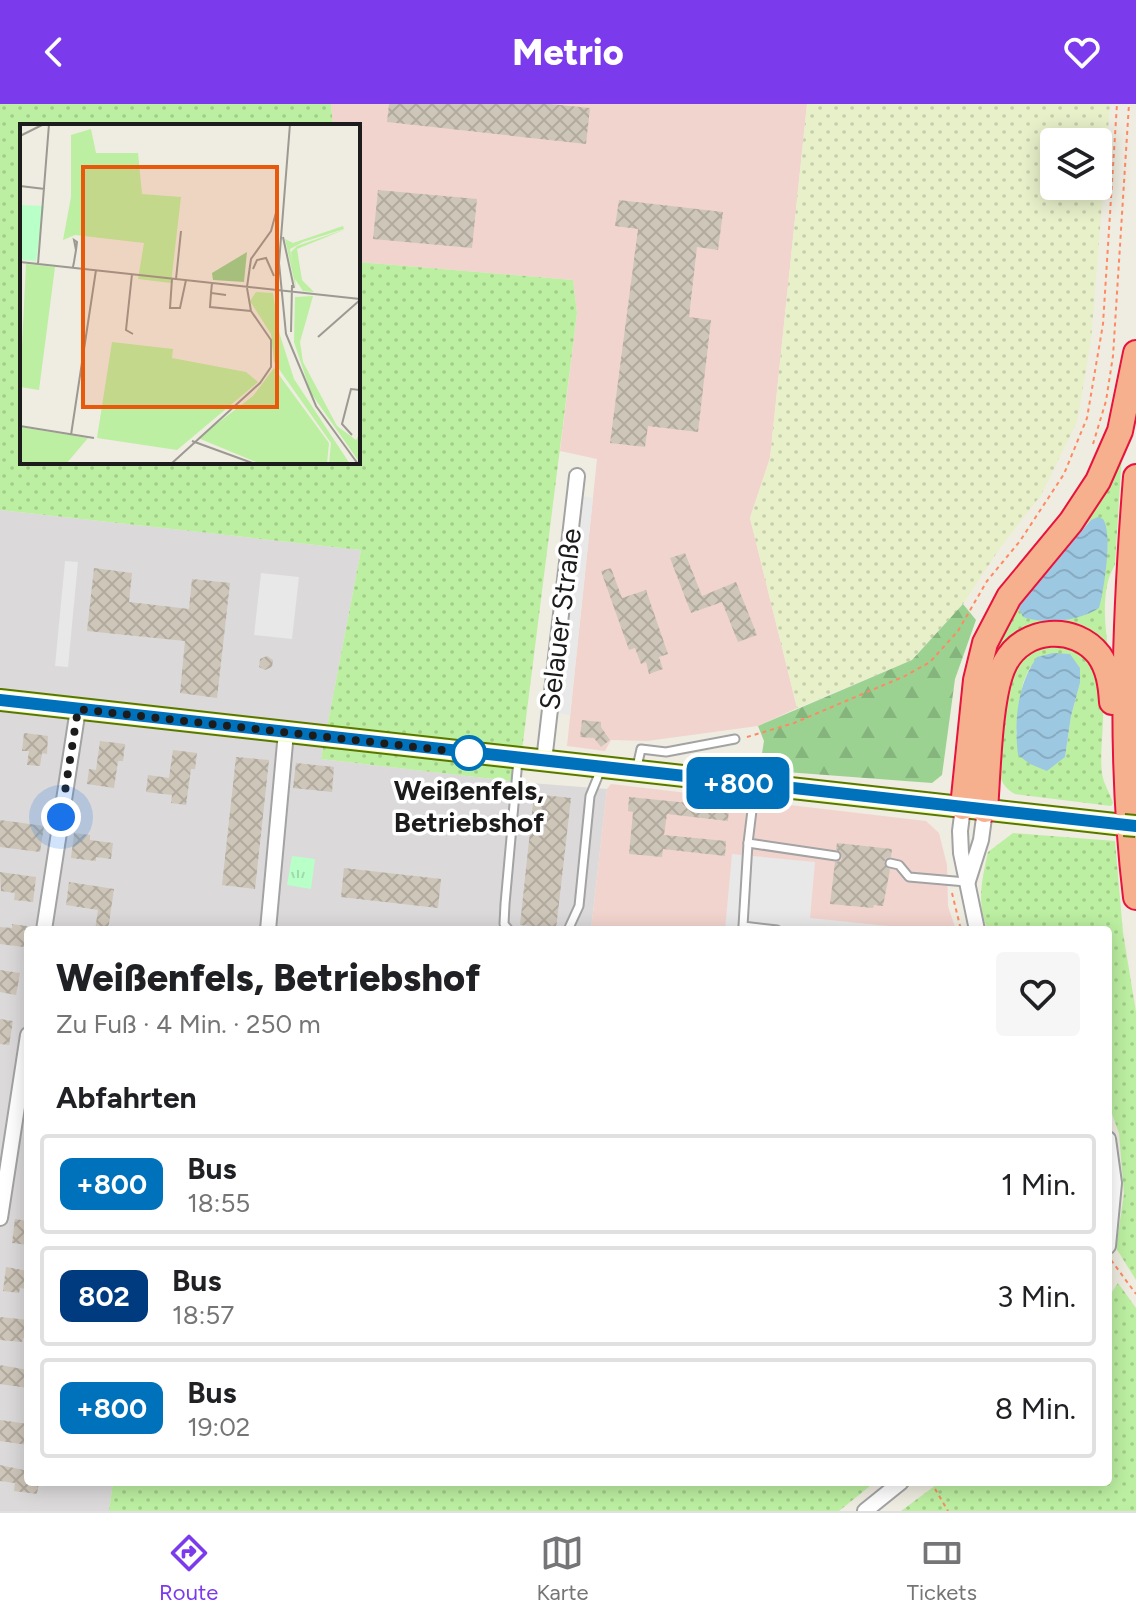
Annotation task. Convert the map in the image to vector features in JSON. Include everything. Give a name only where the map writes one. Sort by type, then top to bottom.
[{"type":"highway","points":[[974,808],[976,680],[985,643],[1009,597],[1082,508],[1098,481],[1120,431],[1136,353]]},
{"type":"highway","points":[[1136,477],[1125,624],[1125,758],[1136,897]]},
{"type":"highway","points":[[974,808],[1001,672],[1016,648],[1032,637],[1051,633],[1072,636],[1098,655],[1108,674],[1115,739],[1125,758]]},
{"type":"main road","points":[[0,700],[1136,826]]},
{"type":"street","name":"Selauer Straße","points":[[544,761],[577,476]]},
{"type":"street","points":[[45,926],[78,709]]},
{"type":"street","points":[[268,926],[286,732]]},
{"type":"street","points":[[974,808],[961,853],[976,926]]},
{"type":"street","points":[[968,882],[981,840],[974,808]]},
{"type":"street","points":[[0,1218],[24,1061]]},
{"type":"street","points":[[1112,1168],[1112,1204]]},
{"type":"street","points":[[865,1511],[896,1486]]},
{"type":"lane","points":[[636,771],[641,749],[666,752],[735,739]]},
{"type":"lane","points":[[506,926],[504,914],[519,758]]},
{"type":"lane","points":[[570,926],[579,906],[590,796],[601,767]]},
{"type":"lane","points":[[743,926],[755,784]]},
{"type":"lane","points":[[748,843],[836,856]]},
{"type":"lane","points":[[890,863],[899,865],[909,877],[968,882]]},
{"type":"path","points":[[735,739],[756,736],[794,723],[905,676],[930,662],[958,631],[987,581],[1020,541],[1064,474],[1087,418],[1103,324],[1117,104]]},
{"type":"path","points":[[1093,444],[1106,401],[1113,356],[1129,104]]},
{"type":"path","points":[[1112,1261],[1136,1294]]},
{"type":"path","points":[[933,1486],[948,1511]]},
{"type":"shaded area","points":[[331,104],[807,104],[770,458],[750,518],[797,708],[758,726],[647,741],[611,740],[605,751],[567,746],[597,459],[560,451],[577,313],[573,280],[360,262],[360,124],[333,124]]},
{"type":"shaded area","points":[[582,496],[593,498],[570,715],[558,713]]},
{"type":"shaded area","points":[[0,510],[361,550],[321,759],[607,789],[591,926],[24,926],[24,1486],[112,1486],[109,1511],[0,1511]]},
{"type":"shaded area","points":[[65,561],[78,562],[68,667],[55,666]]},
{"type":"shaded area","points":[[261,573],[299,577],[292,639],[254,635]]},
{"type":"shaded area","points":[[611,784],[926,821],[939,833],[947,865],[948,906],[955,926],[591,926],[607,789]]},
{"type":"shaded area","points":[[732,854],[815,862],[810,918],[889,926],[725,926]]},
{"type":"green space","points":[[0,104],[331,104],[333,124],[20,124],[20,464],[360,464],[360,262],[573,280],[577,313],[518,782],[321,759],[361,550],[0,510]]},
{"type":"green space","points":[[807,104],[1110,104],[1108,128],[1040,128],[1040,200],[1102,200],[1091,340],[1077,422],[1041,495],[1000,548],[963,604],[912,660],[797,708],[750,518],[770,458]]},
{"type":"green space","points":[[1122,453],[1115,565],[1105,597],[1109,654],[1076,628],[989,664],[1009,615],[1093,511]],"holes":[[[1091,520],[1103,575],[1099,608],[1022,600]]]},
{"type":"green space","points":[[963,604],[976,620],[955,679],[942,775],[932,783],[786,772],[760,766],[764,741],[758,726],[912,660]]},
{"type":"green space","points":[[1047,645],[1072,647],[1087,656],[1096,669],[1103,702],[1102,773],[1113,803],[1111,806],[1015,794],[1000,777],[999,745],[1003,713],[1015,668],[1029,653]],"holes":[[[1030,667],[1080,683],[1065,757],[1016,734],[1023,683]]]},
{"type":"green space","points":[[1013,833],[1115,841],[1123,933],[1136,1012],[1136,1280],[1116,1248],[1124,1194],[1119,1133],[1112,1114],[1112,926],[986,926],[981,901],[988,852]]},
{"type":"green space","points":[[292,856],[315,859],[311,889],[287,885]]},
{"type":"green space","points":[[1118,1283],[1136,1308],[1136,1511],[901,1511],[935,1486],[1112,1486],[1112,1292]]},
{"type":"green space","points":[[112,1486],[870,1486],[839,1511],[109,1511]]},
{"type":"water","points":[[1098,517],[1103,519],[1107,536],[1105,576],[1099,608],[1062,620],[1041,621],[1023,617],[1019,609],[1022,600],[1091,520]]},
{"type":"water","points":[[1053,653],[1070,654],[1080,668],[1080,683],[1065,757],[1047,771],[1018,755],[1016,729],[1021,691],[1030,668],[1037,657]]},
{"type":"building","points":[[389,104],[550,104],[590,108],[586,144],[387,122]]},
{"type":"building","points":[[378,190],[477,199],[472,248],[373,239]]},
{"type":"building","points":[[619,200],[723,212],[718,250],[697,247],[689,317],[711,320],[698,432],[648,426],[645,447],[610,443],[638,229],[615,226]]},
{"type":"building","points":[[685,553],[702,596],[736,582],[757,635],[738,642],[722,602],[691,613],[670,558]]},
{"type":"building","points":[[94,568],[132,573],[129,602],[189,609],[192,579],[230,583],[217,698],[180,693],[185,641],[87,631]]},
{"type":"building","points":[[611,568],[622,598],[646,590],[668,654],[659,657],[663,669],[649,674],[646,662],[641,664],[635,648],[629,650],[601,571]]},
{"type":"building","points":[[267,656],[273,660],[272,667],[265,670],[259,667],[260,659]]},
{"type":"building","points":[[582,720],[601,722],[610,740],[601,747],[594,738],[580,737]]},
{"type":"building","points":[[24,733],[48,736],[47,754],[42,753],[40,766],[27,765],[29,751],[22,751]]},
{"type":"building","points":[[100,741],[125,744],[123,761],[118,761],[114,788],[87,784],[89,769],[96,770]]},
{"type":"building","points":[[173,750],[197,753],[195,769],[191,769],[186,805],[171,803],[172,795],[146,792],[148,775],[169,778]]},
{"type":"building","points":[[236,757],[269,760],[255,889],[222,885]]},
{"type":"building","points":[[296,763],[334,767],[332,792],[293,788]]},
{"type":"building","points":[[534,794],[571,798],[556,926],[520,925]]},
{"type":"building","points":[[629,797],[729,807],[728,821],[667,814],[664,835],[726,841],[725,856],[663,849],[662,857],[629,854],[633,812],[628,811]]},
{"type":"building","points":[[0,820],[44,826],[40,852],[0,847]]},
{"type":"building","points":[[74,833],[90,835],[90,840],[113,843],[111,859],[71,858]]},
{"type":"building","points":[[837,843],[892,849],[891,857],[884,862],[890,870],[883,906],[830,904],[835,862],[841,861],[842,856],[836,849]]},
{"type":"building","points":[[344,868],[441,879],[438,908],[341,897]]},
{"type":"building","points":[[0,872],[36,877],[33,902],[14,900],[15,893],[1,891]]},
{"type":"building","points":[[69,882],[114,889],[109,926],[96,926],[98,910],[66,905]]},
{"type":"building","points":[[12,924],[27,926],[24,926],[24,947],[0,944],[0,927],[12,928]]},
{"type":"building","points":[[0,970],[20,973],[16,995],[0,992]]},
{"type":"building","points":[[0,1019],[13,1021],[9,1045],[0,1044]]},
{"type":"building","points":[[15,1219],[24,1220],[24,1244],[12,1243]]},
{"type":"building","points":[[6,1267],[24,1270],[24,1288],[20,1288],[19,1293],[3,1291]]},
{"type":"building","points":[[0,1317],[24,1320],[22,1342],[0,1340]]},
{"type":"building","points":[[0,1365],[24,1369],[24,1387],[0,1384]]},
{"type":"building","points":[[0,1420],[24,1423],[24,1444],[0,1441]]},
{"type":"building","points":[[0,1465],[24,1470],[24,1486],[38,1486],[37,1494],[14,1491],[15,1483],[0,1481]]},
{"type":"bus line","name":"+800","points":[[0,700],[1136,826]]},
{"type":"place","name":"Weißenfels, Betriebshof","points":[[469,753]]},
{"type":"route","points":[[61,817],[78,709],[469,753]]}]
